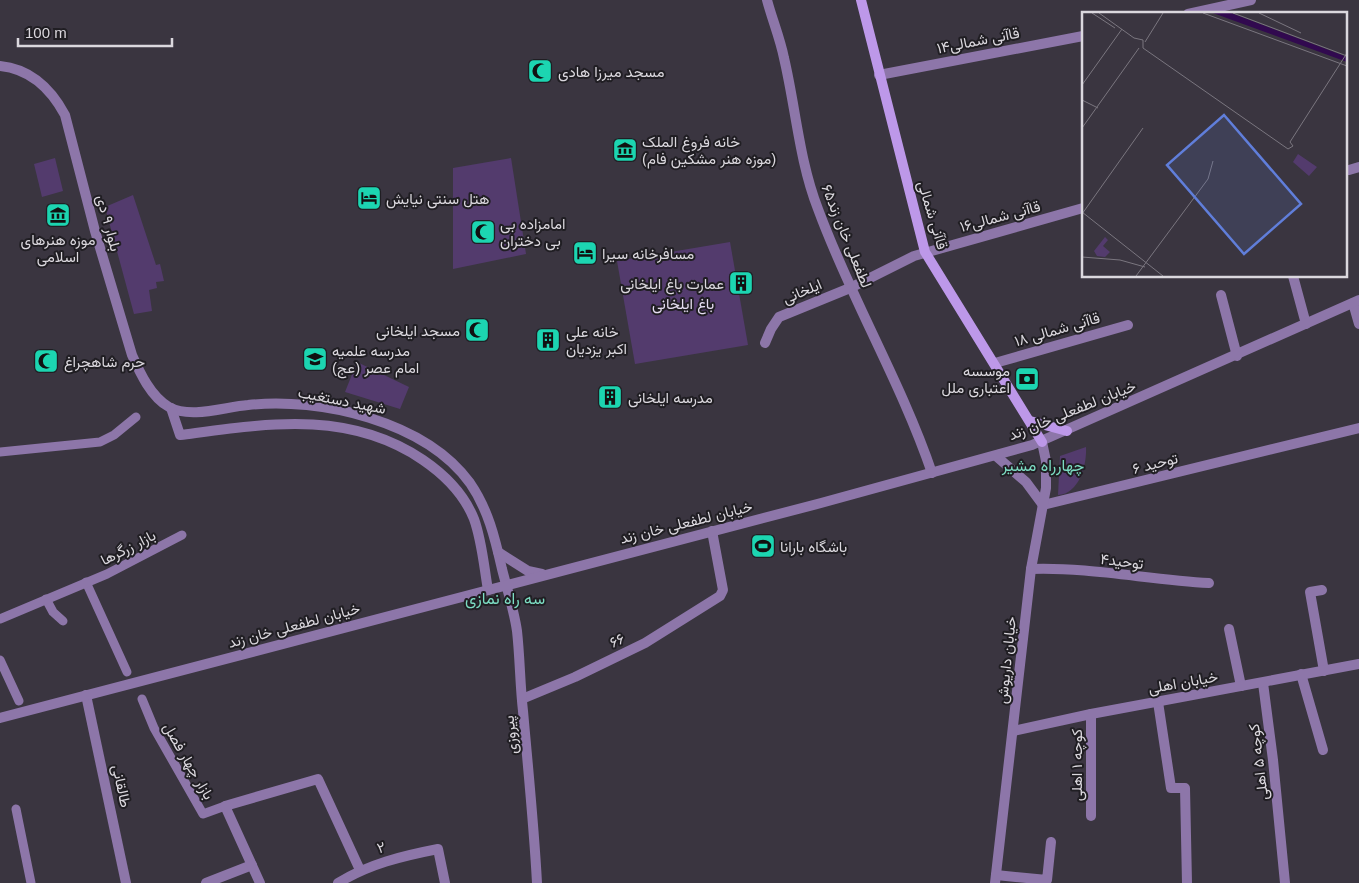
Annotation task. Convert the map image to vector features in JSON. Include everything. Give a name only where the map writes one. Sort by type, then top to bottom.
[{"type":"main road","name":"قاآنی شمالی","points":[[861,0],[925,252],[1042,442]]},
{"type":"main road","points":[[1030,421],[1067,431]]},
{"type":"street","name":"لطفعلی خان زند۶۵","points":[[767,0],[784,56],[804,170],[850,288],[900,392],[932,473]]},
{"type":"street","points":[[1197,12],[1251,0]]},
{"type":"street","name":"قاآنی شمالی۱۴","points":[[880,75],[1082,36]]},
{"type":"street","name":"بلوار ۹ دی","points":[[0,66],[10,67],[36,79],[56,99],[65,116],[95,231],[132,355],[140,374],[155,394],[171,408]]},
{"type":"street","name":"قاآنی شمالی۱۶","points":[[850,288],[925,252],[1082,208]]},
{"type":"street","points":[[1294,278],[1306,324]]},
{"type":"street","name":"ایلخانی","points":[[765,343],[779,317],[850,288]]},
{"type":"street","points":[[1221,296],[1237,356]]},
{"type":"street","points":[[1356,302],[1359,324]]},
{"type":"street","name":"خیابان لطفعلی خان زند","points":[[0,718],[932,473],[1042,442],[1356,302]]},
{"type":"street","name":"۱۸ قاآنی شمالی","points":[[995,363],[1128,325]]},
{"type":"street","name":"شهید دستغیب","points":[[171,408],[189,412],[249,404],[278,404],[326,409],[388,423],[431,446],[450,461],[469,482],[487,514],[506,585]]},
{"type":"street","name":"شهید دستغیب","points":[[171,408],[180,435],[291,423],[341,426],[381,438],[434,467],[456,488],[474,520],[488,590]]},
{"type":"street","points":[[0,452],[100,442],[114,435],[136,417]]},
{"type":"street","name":"۶ توحید","points":[[1043,505],[1359,428]]},
{"type":"street","name":"خیابان داریوش","points":[[996,879],[1031,569],[1046,488],[1046,461],[1042,442]]},
{"type":"street","points":[[996,456],[1035,492],[1043,505]]},
{"type":"street","points":[[474,520],[487,514]]},
{"type":"street","name":"۶۶","points":[[522,699],[575,677],[667,632],[720,596],[723,590],[712,531]]},
{"type":"street","name":"بازار زرگرها","points":[[0,620],[107,574],[182,535]]},
{"type":"street","points":[[498,552],[528,571],[543,575]]},
{"type":"street","name":"توحید۴","points":[[1031,569],[1057,568],[1165,581],[1209,583]]},
{"type":"street","points":[[86,582],[128,672]]},
{"type":"street","name":"پیروزی","points":[[506,585],[516,629],[537,883]]},
{"type":"street","points":[[1322,590],[1310,592],[1324,670]]},
{"type":"street","points":[[46,599],[53,612],[63,621]]},
{"type":"street","points":[[1229,629],[1241,686]]},
{"type":"street","points":[[0,660],[18,701]]},
{"type":"street","name":"خیابان اهلی","points":[[1013,731],[1091,714],[1359,664]]},
{"type":"street","points":[[1301,674],[1323,750]]},
{"type":"street","name":"کوچه ۵ اهلی","points":[[1263,682],[1274,760],[1285,883]]},
{"type":"street","name":"طالقانی","points":[[86,695],[126,883]]},
{"type":"street","name":"بازار چهار فصل","points":[[142,699],[154,728],[203,814],[225,806]]},
{"type":"street","points":[[1158,702],[1171,788],[1185,788],[1187,883]]},
{"type":"street","name":"کوچه ۱ اهلی","points":[[1091,714],[1091,816]]},
{"type":"street","points":[[260,883],[225,806],[318,779],[360,870]]},
{"type":"street","points":[[16,809],[31,883]]},
{"type":"street","points":[[996,879],[1046,880],[1051,842]]},
{"type":"street","name":"۲","points":[[338,883],[360,870],[403,856],[438,849],[445,883]]},
{"type":"street","points":[[206,883],[252,865]]},
{"type":"green space","points":[[55,158],[63,191],[42,197],[34,164]]},
{"type":"green space","points":[[511,158],[526,254],[453,269],[453,168]]},
{"type":"green space","points":[[133,195],[156,265],[160,264],[164,281],[156,282],[157,288],[149,290],[152,311],[134,314],[105,207]]},
{"type":"green space","name":"باغ ایلخانی","points":[[730,242],[748,345],[635,364],[617,261]]},
{"type":"green space","points":[[357,362],[409,387],[400,409],[345,392]]},
{"type":"green space","points":[[1086,447],[1083,470],[1076,484],[1071,490],[1058,495],[1060,456]]},
{"type":"place","name":"مسجد میرزا هادی","points":[[540,71]]},
{"type":"place","name":"خانه فروغ الملک (موزه هنر مشکین فام)","points":[[625,150]]},
{"type":"place","name":"هتل سنتی نیایش","points":[[369,198]]},
{"type":"place","name":"موزه هنرهای اسلامی","points":[[58,215]]},
{"type":"place","name":"امامزاده بی بی دختران","points":[[483,232]]},
{"type":"place","name":"مسافرخانه سیرا","points":[[585,253]]},
{"type":"place","name":"عمارت باغ ایلخانی","points":[[741,283]]},
{"type":"place","name":"مسجد ایلخانی","points":[[477,330]]},
{"type":"place","name":"خانه علی اکبر یزدیان","points":[[548,340]]},
{"type":"place","name":"مدرسه علمیه امام عصر (عج)","points":[[315,359]]},
{"type":"place","name":"حرم شاهچراغ","points":[[46,361]]},
{"type":"place","name":"موسسه اعتباری ملل","points":[[1027,379]]},
{"type":"place","name":"مدرسه ایلخانی","points":[[610,397]]},
{"type":"place","name":"باشگاه بارانا","points":[[763,546]]},
{"type":"district","name":"چهارراه مشیر","points":[[1043,465]]},
{"type":"district","name":"سه راه نمازی","points":[[505,598]]}]
